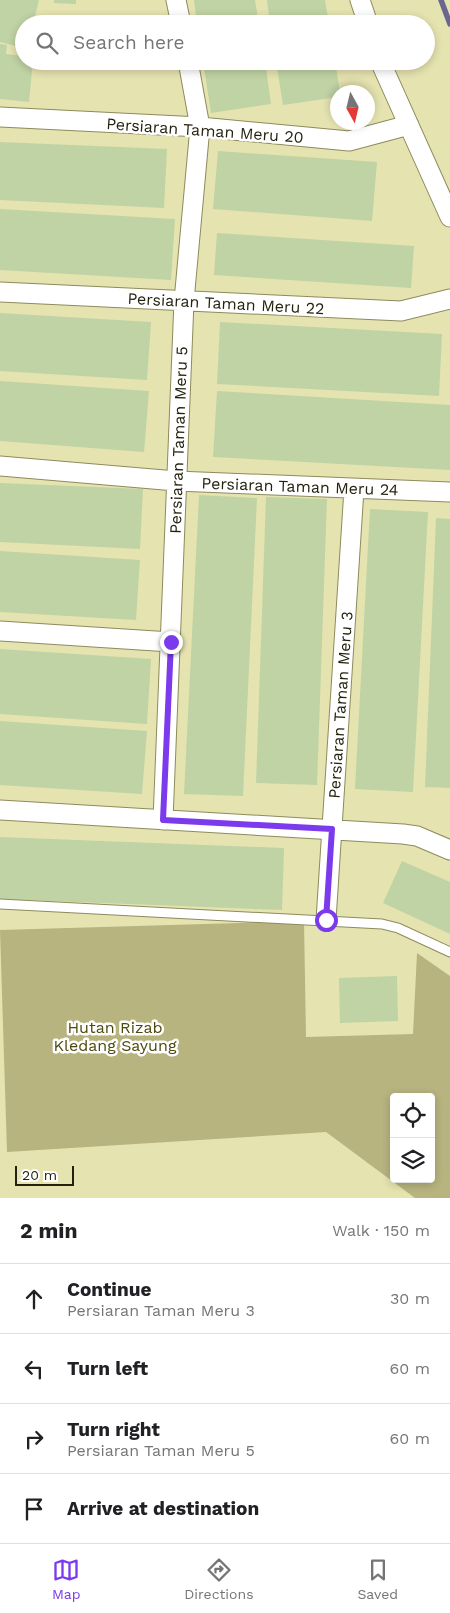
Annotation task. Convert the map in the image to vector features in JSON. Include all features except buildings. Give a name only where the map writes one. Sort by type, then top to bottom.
[{"type":"street","points":[[176,0],[179,15]]},
{"type":"street","points":[[360,0],[365,15]]},
{"type":"street","name":"Persiaran Taman Meru 5","points":[[163,820],[184,301],[200,127],[190,70]]},
{"type":"street","points":[[384,70],[450,218]]},
{"type":"street","name":"Persiaran Taman Meru 20","points":[[0,117],[200,127],[349,141],[408,126]]},
{"type":"street","name":"Persiaran Taman Meru 22","points":[[0,292],[401,311],[450,299]]},
{"type":"street","name":"Persiaran Taman Meru 24","points":[[0,466],[176,481],[450,492]]},
{"type":"street","name":"Persiaran Taman Meru 3","points":[[326,920],[354,489]]},
{"type":"street","points":[[0,632],[171,642]]},
{"type":"street","points":[[0,810],[403,834],[417,836],[450,850]]},
{"type":"lane","points":[[0,904],[382,924],[398,928],[450,952]]},
{"type":"green space","name":"Hutan Rizab Kledang Sayung","points":[[304,921],[306,1037],[413,1034],[417,953],[450,976],[450,1198],[415,1198],[395,1183],[435,1183],[435,1093],[390,1093],[390,1179],[326,1132],[7,1152],[0,930]]},
{"type":"waterway","points":[[441,0],[450,24]]},
{"type":"route","points":[[171,642],[163,820],[332,829],[326,920]]}]
